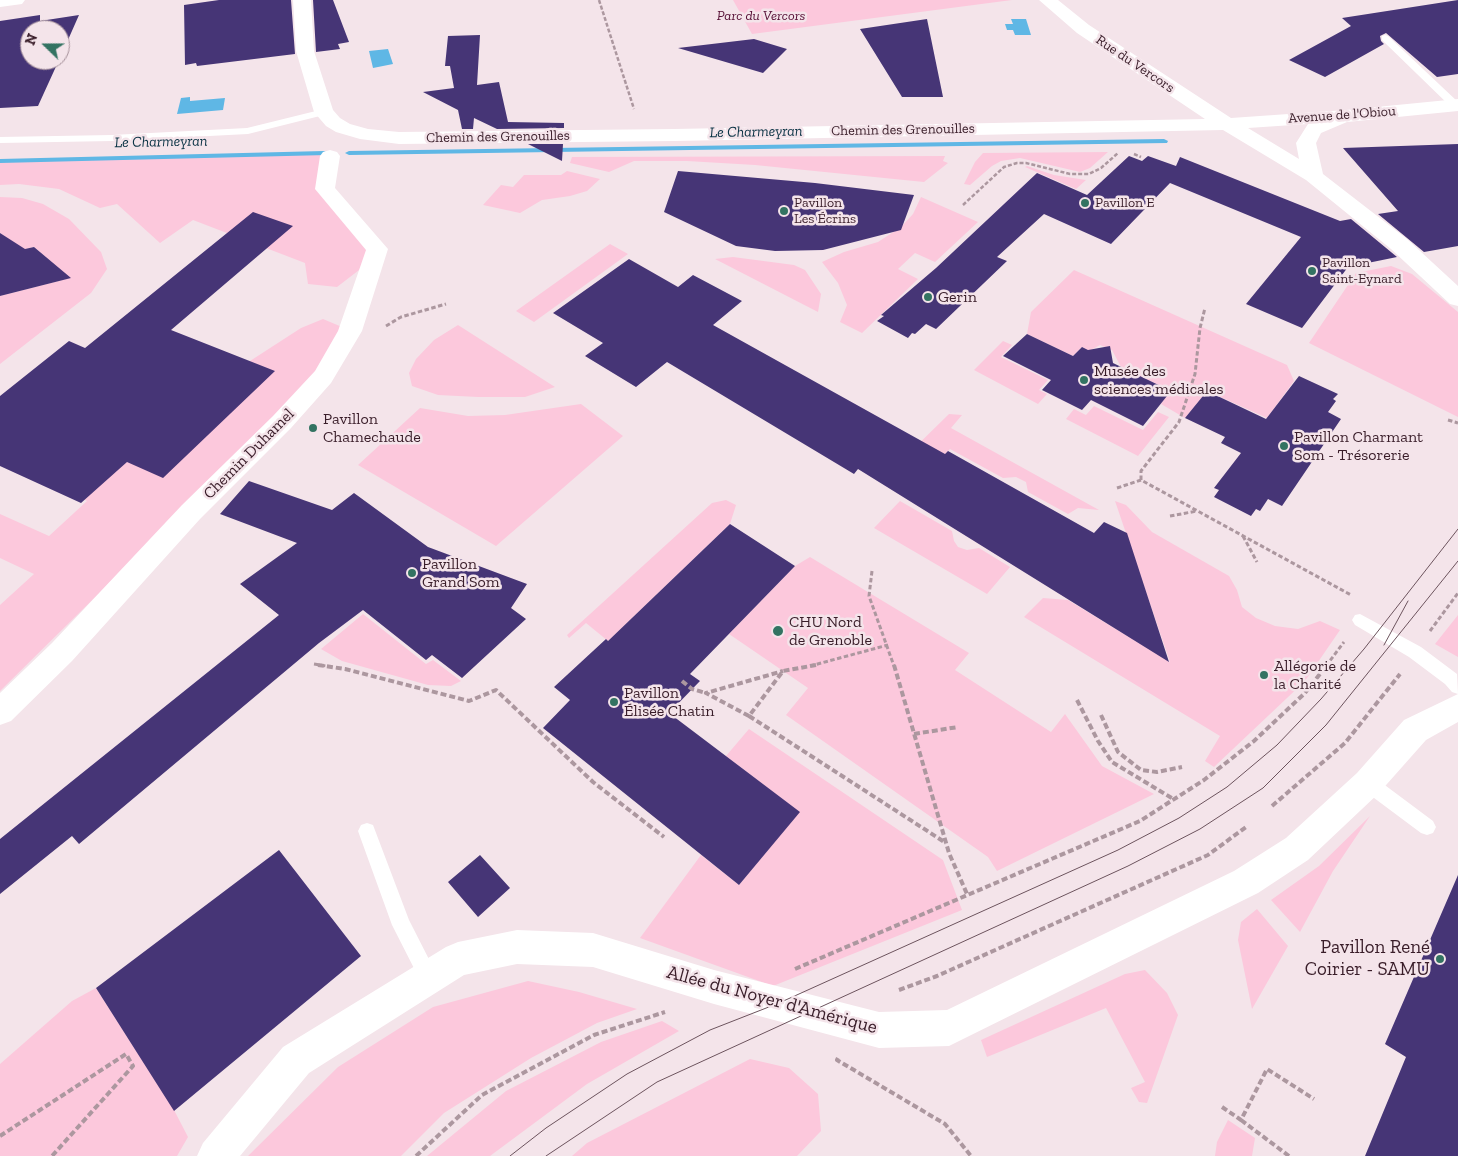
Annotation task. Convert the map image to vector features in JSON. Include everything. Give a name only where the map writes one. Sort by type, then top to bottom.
[{"type":"street","points":[[0,2],[16,0]]},
{"type":"street","points":[[302,0],[305,51],[324,112],[333,122],[343,128]]},
{"type":"street","name":"Rue du Vercors","points":[[1048,0],[1083,29],[1225,124],[1313,176],[1399,244],[1458,300]]},
{"type":"street","name":"Avenue de l'Obiou","points":[[1225,124],[1346,116],[1457,105]]},
{"type":"street","points":[[1313,176],[1306,143],[1313,129],[1346,116]]},
{"type":"street","name":"Chemin des Grenouilles","points":[[343,128],[367,135],[399,138],[674,135],[1225,124]]},
{"type":"street","name":"Chemin Duhamel","points":[[0,712],[62,652],[191,512],[288,415],[323,377],[350,332],[377,249],[325,189],[330,153],[343,128]]},
{"type":"street","name":"Allée du Noyer d'Amérique","points":[[216,1156],[296,1060],[458,959],[517,947],[593,950],[738,993],[878,1030],[949,1028],[1246,882],[1297,849],[1368,784],[1416,730],[1458,707]]},
{"type":"lane","points":[[1385,38],[1457,105]]},
{"type":"lane","points":[[0,140],[112,138],[248,131],[324,112]]},
{"type":"lane","points":[[1360,620],[1416,652],[1451,679],[1458,688]]},
{"type":"lane","points":[[1368,784],[1427,828]]},
{"type":"lane","points":[[367,831],[401,925],[430,977]]},
{"type":"path","points":[[599,0],[636,118]]},
{"type":"path","points":[[963,205],[1004,167],[1017,162],[1070,174],[1089,174],[1101,168],[1119,152]]},
{"type":"path","points":[[1128,152],[1141,156]]},
{"type":"path","points":[[350,332],[372,334],[401,317],[446,304]]},
{"type":"path","points":[[1141,480],[1141,472],[1179,422],[1195,374],[1200,328],[1206,308]]},
{"type":"path","points":[[1448,420],[1458,423]]},
{"type":"path","points":[[1117,488],[1141,480],[1354,596]]},
{"type":"path","points":[[1170,516],[1198,511]]},
{"type":"path","points":[[1242,535],[1257,562]]},
{"type":"path","points":[[872,571],[869,596],[888,645],[946,843],[967,894]]},
{"type":"path","points":[[1427,635],[1458,593]]},
{"type":"path","points":[[738,993],[1140,821],[1175,800],[1254,741],[1306,694],[1360,620]]},
{"type":"path","points":[[706,693],[783,671],[830,662],[888,645]]},
{"type":"path","points":[[314,664],[346,669],[469,701],[496,690],[593,782],[664,837]]},
{"type":"path","points":[[749,716],[783,671]]},
{"type":"path","points":[[1272,806],[1345,743],[1401,672]]},
{"type":"path","points":[[682,681],[692,689],[706,693],[749,716],[946,843]]},
{"type":"path","points":[[1077,700],[1098,741],[1112,762],[1175,800]]},
{"type":"path","points":[[1101,715],[1118,752],[1141,770],[1157,772],[1182,766]]},
{"type":"path","points":[[914,734],[958,727]]},
{"type":"path","points":[[971,1156],[945,1124],[837,1060],[885,994],[937,976],[1208,854],[1246,827]]},
{"type":"path","points":[[416,1156],[482,1095],[594,1035],[664,1011],[671,1014]]},
{"type":"path","points":[[0,1136],[126,1054],[133,1066],[52,1156]]},
{"type":"path","points":[[1241,1120],[1267,1069],[1314,1099]]},
{"type":"path","points":[[1222,1107],[1289,1156]]},
{"type":"green space","name":"Parc du Vercors","points":[[733,0],[1012,0],[752,34]]},
{"type":"green space","points":[[1108,152],[1090,168],[1080,172],[1020,158],[1001,161],[992,166],[970,185],[964,184],[975,162],[983,153]]},
{"type":"green space","points":[[324,153],[321,177],[369,247],[363,267],[337,287],[308,284],[305,263],[193,220],[160,243],[117,204],[100,208],[59,189],[19,184],[0,185],[0,161]]},
{"type":"green space","points":[[945,156],[943,161],[948,163],[924,182],[755,165],[687,161],[634,161],[609,172],[570,163],[572,157]]},
{"type":"green space","points":[[1025,167],[1054,175],[1086,180],[1076,189]]},
{"type":"green space","points":[[567,171],[600,179],[587,191],[570,196],[542,200],[520,213],[483,205],[501,185],[513,187],[524,175],[561,175]]},
{"type":"green space","points":[[0,197],[22,198],[43,204],[69,219],[101,252],[107,269],[91,293],[0,364],[0,296],[70,278],[34,247],[17,251],[1,241],[7,238],[0,233]]},
{"type":"green space","points":[[921,197],[978,222],[935,262],[915,253],[898,269],[918,279],[862,333],[840,322],[847,305],[838,283],[822,262],[844,252],[878,242],[901,227],[913,214]]},
{"type":"green space","points":[[610,244],[628,254],[534,322],[516,311]]},
{"type":"green space","points":[[733,257],[794,265],[805,270],[821,294],[818,312],[715,259]]},
{"type":"green space","points":[[1391,266],[1412,274],[1458,312],[1458,417],[1309,343],[1356,273]]},
{"type":"green space","points":[[1074,270],[1287,365],[1294,381],[1267,418],[1207,391],[1185,418],[1161,404],[1169,390],[1148,380],[1138,390],[1112,377],[1121,367],[1112,350],[1100,345],[1089,351],[1082,347],[1073,356],[1027,334],[1031,312]]},
{"type":"green space","points":[[323,319],[342,327],[333,353],[298,397],[0,691],[0,605],[34,574],[0,558],[0,514],[49,536],[87,501],[0,457],[250,361],[301,328]]},
{"type":"green space","points":[[458,325],[555,387],[525,397],[478,397],[438,395],[412,386],[409,373],[416,359],[434,340]]},
{"type":"green space","points":[[1003,341],[1012,345],[1001,357],[1048,380],[1039,390],[1047,394],[1038,404],[974,370]]},
{"type":"green space","points":[[581,404],[623,436],[496,546],[358,465],[420,408],[468,416],[505,415]]},
{"type":"green space","points":[[1094,406],[1143,430],[1158,412],[1169,417],[1138,456],[1066,419],[1074,409],[1086,415]]},
{"type":"green space","points":[[949,414],[962,415],[951,428],[1099,510],[1078,508],[1068,514],[1028,492],[1026,482],[1016,477],[1003,478],[950,449],[932,468],[899,463]]},
{"type":"green space","points":[[726,500],[736,505],[730,524],[608,641],[586,623],[569,638],[567,635],[712,503]]},
{"type":"green space","points":[[900,501],[952,531],[954,541],[958,547],[967,550],[979,548],[1010,567],[987,594],[874,528]]},
{"type":"green space","points":[[1115,501],[1126,505],[1152,532],[1229,576],[1237,590],[1242,607],[1256,618],[1275,626],[1298,629],[1320,621],[1340,630],[1305,681],[1214,767],[1205,761],[1220,736],[1024,617],[1043,598],[1068,600],[1170,662]]},
{"type":"green space","points":[[810,557],[969,653],[955,670],[1051,732],[1065,714],[1102,766],[1154,794],[997,871],[988,857],[786,715],[808,688],[729,634],[795,566]]},
{"type":"green space","points":[[363,614],[426,664],[433,660],[461,681],[451,686],[428,685],[342,661],[321,649]]},
{"type":"green space","points":[[1458,615],[1458,657],[1435,644]]},
{"type":"green space","points":[[749,729],[943,860],[962,910],[773,986],[640,938],[701,855],[739,885],[799,812],[726,756]]},
{"type":"green space","points":[[1370,816],[1333,871],[1300,932],[1271,900],[1319,866]]},
{"type":"green space","points":[[1257,909],[1288,946],[1252,1009],[1238,940],[1241,922]]},
{"type":"green space","points":[[1145,970],[1167,993],[1178,1015],[1147,1103],[1139,1102],[1131,1088],[1145,1082],[1106,1008],[987,1057],[981,1040],[1125,974]]},
{"type":"green space","points":[[528,981],[579,992],[637,1009],[597,1023],[531,1058],[444,1113],[401,1156],[248,1156],[338,1067],[433,1007]]},
{"type":"green space","points":[[96,988],[174,1110],[188,1137],[177,1156],[0,1156],[0,1064],[72,1001]]},
{"type":"green space","points":[[662,1021],[679,1031],[587,1084],[490,1156],[427,1156],[506,1091],[601,1042]]},
{"type":"green space","points":[[750,1059],[789,1068],[818,1094],[821,1131],[797,1156],[572,1156],[587,1143]]},
{"type":"green space","points":[[1228,1120],[1255,1138],[1252,1156],[1215,1156],[1217,1142]]},
{"type":"water","points":[[1011,19],[1026,19],[1031,35],[1015,35],[1013,30],[1007,30],[1005,24],[1013,24]]},
{"type":"water","points":[[388,49],[393,64],[373,68],[369,51]]},
{"type":"water","points":[[190,97],[190,101],[225,98],[223,110],[177,114],[181,98]]},
{"type":"building","points":[[219,0],[291,0],[295,54],[197,66],[196,63],[185,65],[184,5]]},
{"type":"building","points":[[313,0],[333,0],[349,42],[338,44],[340,49],[316,52]]},
{"type":"building","points":[[1458,0],[1458,74],[1437,77],[1386,33],[1380,36],[1384,44],[1325,77],[1289,60],[1351,26],[1342,18]]},
{"type":"building","points":[[40,15],[40,20],[20,20],[20,70],[54,70],[38,106],[0,108],[0,21]]},
{"type":"building","points":[[79,15],[70,35],[70,20],[46,20]]},
{"type":"building","points":[[927,19],[943,97],[902,97],[860,29]]},
{"type":"building","points":[[480,35],[477,85],[499,82],[508,122],[564,123],[564,128],[497,129],[474,118],[473,129],[462,129],[458,110],[423,92],[454,88],[450,66],[445,66],[448,36]]},
{"type":"building","points":[[754,39],[787,49],[763,73],[678,48]]},
{"type":"building","points":[[528,144],[563,144],[562,161]]},
{"type":"building","points":[[1458,144],[1458,246],[1424,252],[1378,214],[1398,211],[1343,148]]},
{"type":"building","points":[[1129,156],[1142,161],[1148,156],[1176,166],[1180,157],[1340,221],[1351,219],[1397,257],[1348,267],[1302,328],[1246,304],[1301,237],[1170,183],[1111,244],[1044,214],[997,257],[1007,261],[936,329],[926,324],[908,338],[877,321],[884,316],[881,315],[936,268],[1037,173],[1087,195]]},
{"type":"building","name":"Pavillon Les Écrins","points":[[678,171],[815,183],[914,195],[901,230],[823,250],[775,251],[736,246],[664,212]]},
{"type":"building","points":[[253,212],[293,226],[171,330],[275,371],[163,478],[127,462],[81,503],[0,466],[0,396],[69,341],[85,348]]},
{"type":"building","points":[[0,233],[25,249],[34,247],[71,278],[0,296]]},
{"type":"building","points":[[629,259],[678,287],[693,275],[742,301],[713,325],[945,454],[948,451],[1094,533],[1104,522],[1127,533],[1169,662],[858,469],[854,474],[667,362],[636,387],[585,356],[603,343],[553,313]]},
{"type":"building","name":"Musée des sciences médicales","points":[[1027,334],[1073,356],[1082,347],[1088,350],[1110,346],[1113,363],[1171,391],[1143,426],[1091,400],[1082,410],[1042,390],[1051,380],[1003,356]]},
{"type":"building","name":"Pavillon Charmant Som - Trésorerie","points":[[1299,376],[1338,394],[1333,399],[1336,401],[1328,412],[1341,419],[1282,506],[1268,499],[1260,511],[1256,509],[1251,516],[1214,497],[1219,490],[1214,488],[1241,453],[1221,443],[1225,437],[1185,418],[1207,391],[1266,419]]},
{"type":"building","points":[[249,481],[332,510],[354,493],[428,547],[527,584],[511,608],[526,619],[462,678],[432,655],[426,660],[363,610],[319,643],[79,844],[72,836],[0,894],[0,839],[279,615],[240,584],[297,543],[220,514]]},
{"type":"building","name":"Pavillon Élisée Chatin","points":[[730,524],[795,566],[690,674],[700,681],[669,713],[800,812],[739,885],[543,728],[570,700],[554,687],[606,639],[608,641]]},
{"type":"building","points":[[279,850],[361,956],[174,1111],[96,988]]},
{"type":"building","points":[[480,855],[510,888],[478,917],[448,882]]},
{"type":"building","name":"Pavillon René Coirier - SAMU","points":[[1458,875],[1458,1156],[1365,1156],[1406,1057],[1385,1044]]},
{"type":"waterway","name":"Le Charmeyran","points":[[349,153],[1164,141]]},
{"type":"waterway","name":"Le Charmeyran","points":[[0,161],[324,153]]},
{"type":"tram line","points":[[510,1156],[546,1128],[627,1074],[710,1030],[779,1003],[1118,850],[1179,818],[1227,787],[1277,745],[1321,699],[1364,649],[1458,529]]},
{"type":"tram line","points":[[546,1156],[657,1082],[1128,866],[1200,829],[1263,788],[1326,725],[1458,561]]},
{"type":"tram line","points":[[1384,645],[1408,601]]},
{"type":"place","name":"Pavillon E","points":[[1085,203]]},
{"type":"place","name":"Pavillon Les Écrins","points":[[784,211]]},
{"type":"place","name":"Pavillon Saint-Eynard","points":[[1312,271]]},
{"type":"place","name":"Gerin","points":[[928,297]]},
{"type":"place","name":"Musée des sciences médicales","points":[[1084,380]]},
{"type":"place","name":"Pavillon Chamechaude","points":[[313,428]]},
{"type":"place","name":"Pavillon Charmant Som - Trésorerie","points":[[1284,446]]},
{"type":"place","name":"Pavillon Grand Som","points":[[412,573]]},
{"type":"place","name":"CHU Nord de Grenoble","points":[[778,631]]},
{"type":"place","name":"Allégorie de la Charité","points":[[1264,675]]},
{"type":"place","name":"Pavillon Élisée Chatin","points":[[614,702]]},
{"type":"place","name":"Pavillon René Coirier - SAMU","points":[[1440,959]]}]
